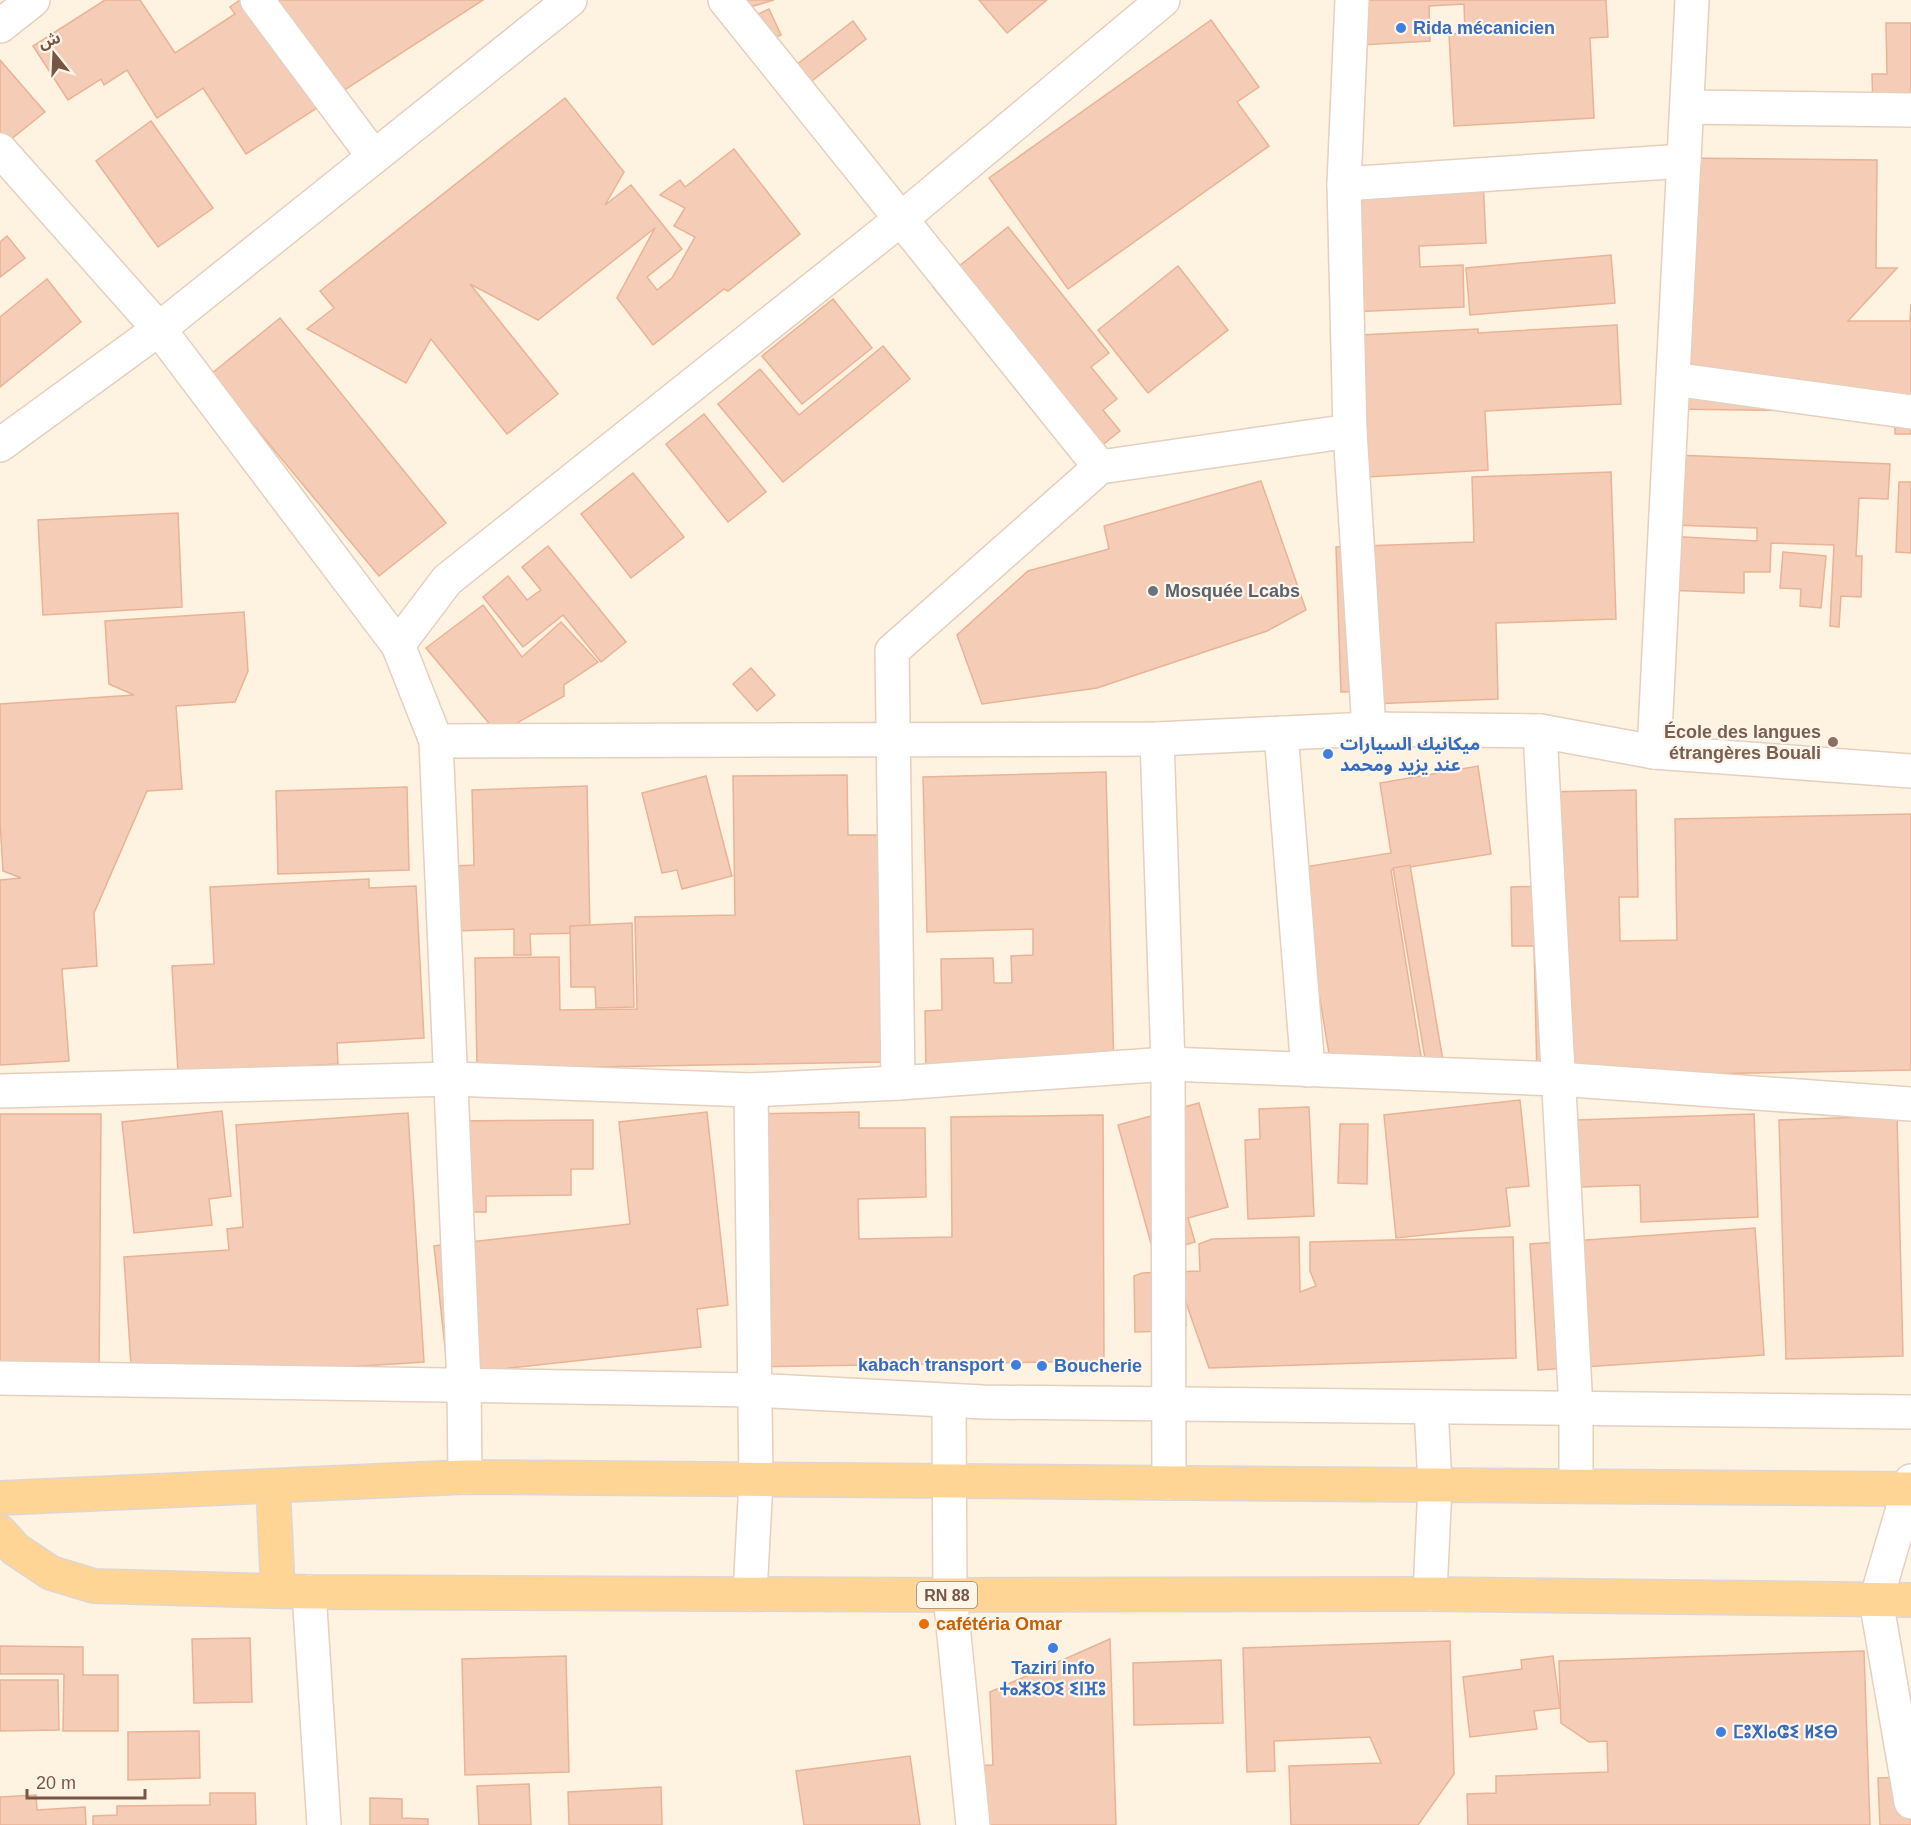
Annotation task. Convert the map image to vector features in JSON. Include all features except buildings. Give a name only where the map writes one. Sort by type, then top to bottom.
[{"type":"main road","points":[[0,1498],[465,1477],[1576,1486],[1910,1486]]},
{"type":"main road","points":[[273,1486],[293,1592]]},
{"type":"main road","name":"RN 88","points":[[0,1532],[15,1549],[51,1573],[94,1586],[293,1592],[950,1595],[1430,1594],[1911,1600]]},
{"type":"street","points":[[0,26],[33,0]]},
{"type":"street","points":[[257,0],[374,157]]},
{"type":"street","points":[[0,445],[159,329],[570,0]]},
{"type":"street","points":[[725,0],[1100,467]]},
{"type":"street","points":[[398,645],[447,580],[901,219],[1163,0]]},
{"type":"street","points":[[1352,0],[1344,184],[1350,431],[1369,729]]},
{"type":"street","points":[[1654,752],[1692,0]]},
{"type":"street","points":[[1687,107],[1911,110]]},
{"type":"street","points":[[0,150],[159,329],[398,645],[436,741],[452,1079],[464,1385],[465,1477]]},
{"type":"street","points":[[1344,184],[1684,161]]},
{"type":"street","points":[[1673,379],[1911,412]]},
{"type":"street","points":[[898,1083],[892,651],[1100,467],[1350,431]]},
{"type":"street","points":[[436,741],[1157,739],[1369,729],[1540,731],[1654,752],[1911,771]]},
{"type":"street","points":[[1540,731],[1576,1408],[1576,1486]]},
{"type":"street","points":[[1281,733],[1308,1070]]},
{"type":"street","points":[[1157,739],[1168,1064],[1169,1483]]},
{"type":"street","points":[[0,1091],[452,1079],[751,1090],[898,1083],[1168,1064],[1558,1079],[1911,1104]]},
{"type":"street","points":[[750,1594],[756,1480],[751,1090]]},
{"type":"street","points":[[0,1378],[754,1390],[949,1401],[1911,1412]]},
{"type":"street","points":[[949,1401],[950,1595],[973,1825]]},
{"type":"street","points":[[1430,1594],[1435,1485],[1431,1407]]},
{"type":"street","points":[[1910,1486],[1876,1600],[1911,1802]]},
{"type":"street","points":[[293,1592],[324,1825]]},
{"type":"place","name":"Rida mécanicien","points":[[1401,28]]},
{"type":"place","name":"Mosquée Lcabs","points":[[1153,591]]},
{"type":"place","name":"École des langues étrangères Bouali","points":[[1833,742]]},
{"type":"place","name":"ميكانيك السيارات عند يزيد ومحمد","points":[[1328,754]]},
{"type":"place","name":"kabach transport","points":[[1016,1365]]},
{"type":"place","name":"Boucherie","points":[[1042,1366]]},
{"type":"place","name":"cafétéria Omar","points":[[924,1624]]},
{"type":"place","name":"Taziri info ⵜⴰⵣⵉⵔⵉ ⵉⵏⴼⵓ","points":[[1053,1648]]},
{"type":"place","name":"ⵎⵓⵅⵏⴰⵛⵉ ⵍⵉⴱ","points":[[1721,1732]]}]
